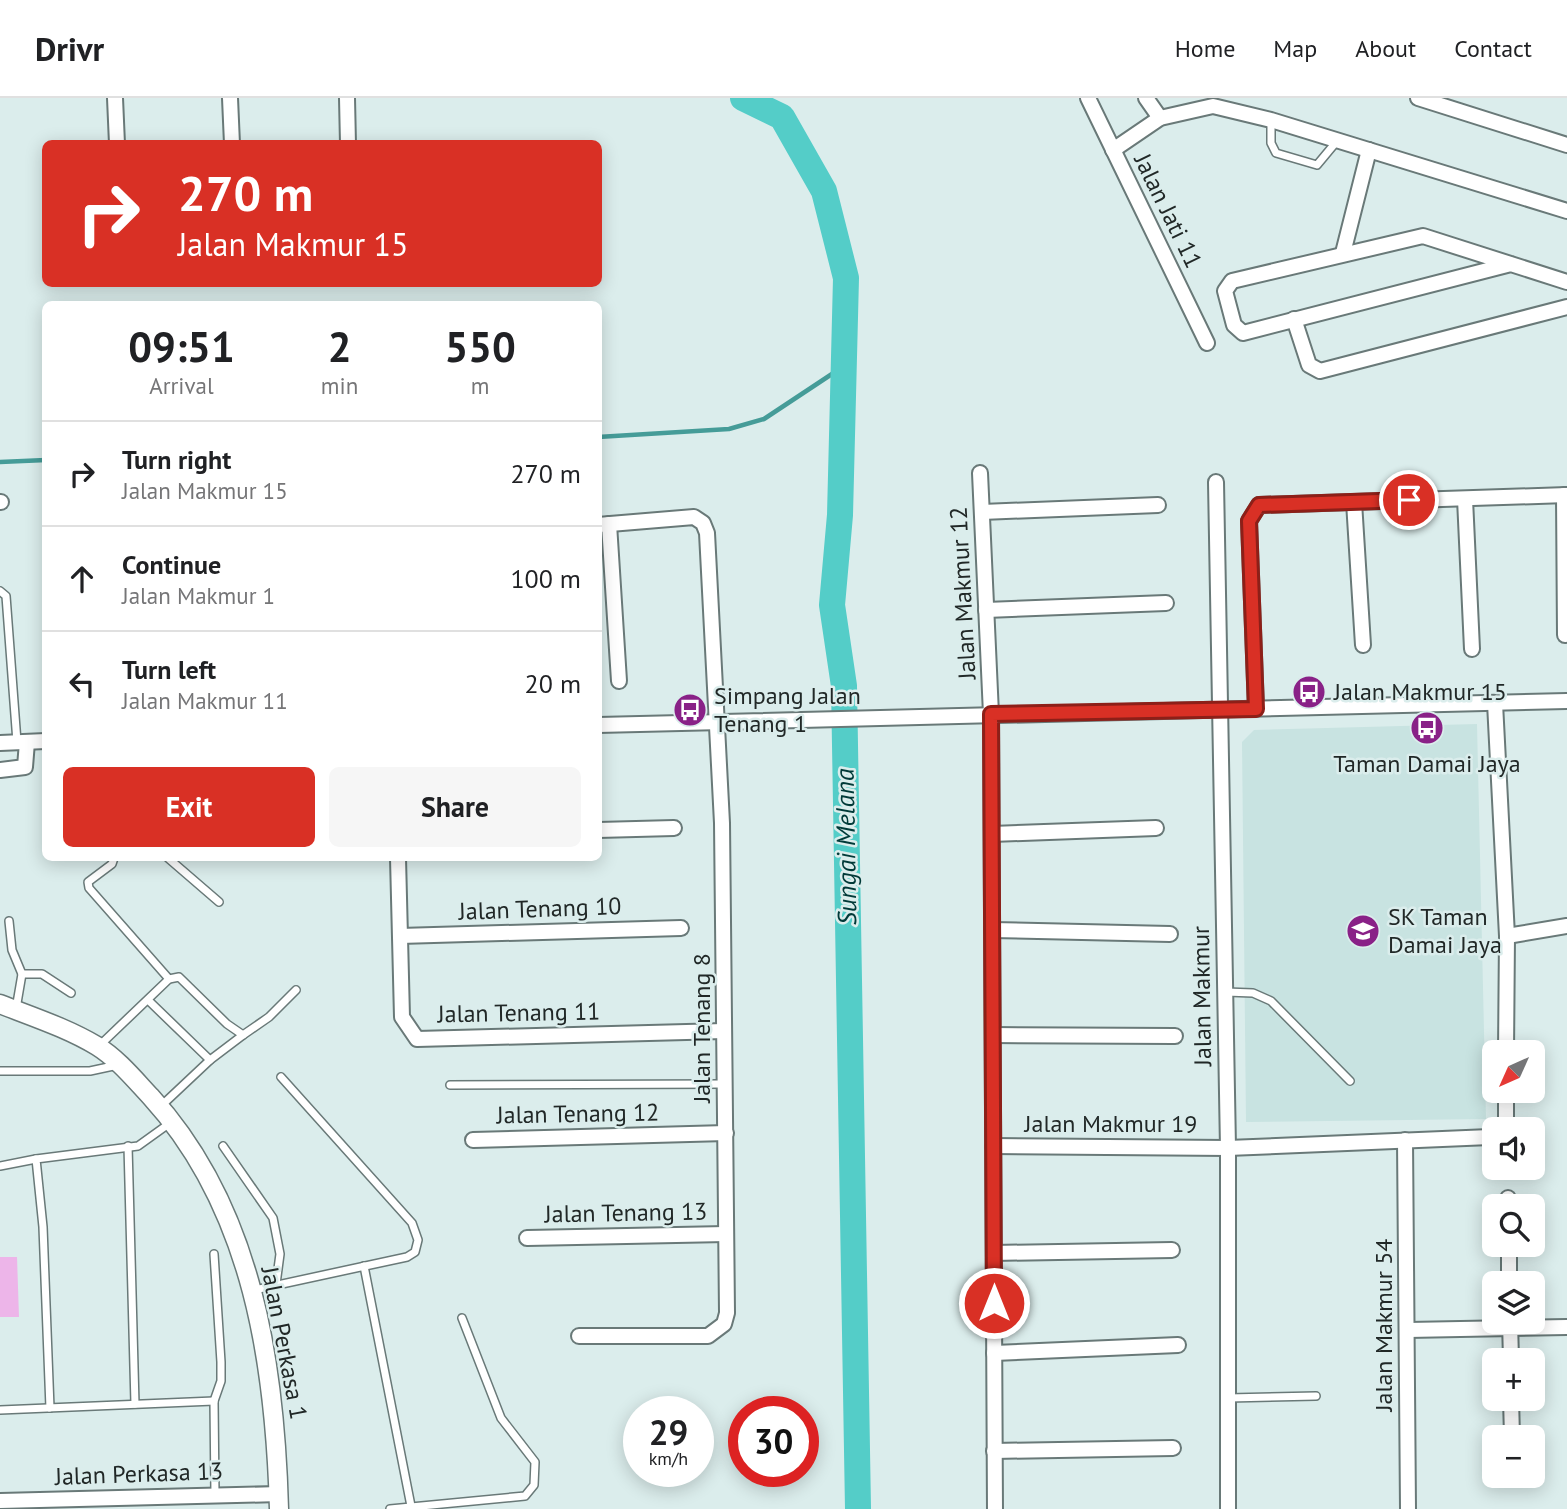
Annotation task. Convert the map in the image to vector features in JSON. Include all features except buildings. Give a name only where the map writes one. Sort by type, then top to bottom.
[{"type":"street","points":[[115,98],[117,140]]},
{"type":"street","points":[[230,98],[232,140]]},
{"type":"street","points":[[346,98],[348,140]]},
{"type":"street","name":"Jalan Jati 11","points":[[1088,98],[1207,343]]},
{"type":"street","points":[[1146,98],[1160,118]]},
{"type":"street","points":[[1418,98],[1567,145]]},
{"type":"street","points":[[1113,150],[1160,118],[1213,106],[1271,120],[1567,211]]},
{"type":"street","points":[[1343,253],[1369,150]]},
{"type":"street","points":[[1511,264],[1243,333],[1238,331],[1225,291],[1228,284],[1343,253],[1423,236],[1511,264],[1567,282]]},
{"type":"street","points":[[1294,319],[1309,365],[1320,372],[1567,307]]},
{"type":"street","name":"Jalan Makmur 12","points":[[980,473],[986,610],[984,715],[992,834],[995,1509]]},
{"type":"street","name":"Jalan Makmur","points":[[1216,482],[1228,1147],[1228,1509]]},
{"type":"street","points":[[1256,709],[1249,521],[1259,505],[1566,495],[1565,635]]},
{"type":"street","points":[[1465,499],[1472,649]]},
{"type":"street","points":[[1354,502],[1363,645]]},
{"type":"street","points":[[982,512],[1157,505]]},
{"type":"street","name":"Jalan Tenang 8","points":[[579,1336],[708,1336],[718,1331],[727,1312],[719,722],[707,533],[703,523],[694,517],[604,524]]},
{"type":"street","points":[[604,524],[619,681]]},
{"type":"street","points":[[986,610],[1166,603]]},
{"type":"street","points":[[602,725],[1567,701]]},
{"type":"street","points":[[1495,704],[1507,936],[1506,1040]]},
{"type":"street","points":[[0,743],[42,741]]},
{"type":"street","points":[[0,770],[26,768],[22,742]]},
{"type":"street","points":[[602,830],[674,828]]},
{"type":"street","points":[[992,834],[1156,828]]},
{"type":"street","name":"Jalan Tenang 11","points":[[398,861],[402,1017],[417,1039],[724,1031]]},
{"type":"street","points":[[1507,936],[1567,926]]},
{"type":"street","name":"Jalan Tenang 10","points":[[400,936],[681,928]]},
{"type":"street","points":[[992,930],[1170,934]]},
{"type":"street","name":"Jalan Perkasa 1","points":[[8,1007],[56,1025],[99,1047],[160,1107],[207,1177],[233,1232],[254,1290],[277,1436],[279,1501]]},
{"type":"street","points":[[993,1035],[1175,1036]]},
{"type":"street","name":"Jalan Tenang 12","points":[[473,1140],[726,1133]]},
{"type":"street","name":"Jalan Makmur 19","points":[[993,1146],[1228,1147],[1482,1137]]},
{"type":"street","name":"Jalan Makmur 54","points":[[1405,1140],[1408,1509]]},
{"type":"street","name":"Jalan Tenang 13","points":[[527,1238],[726,1234]]},
{"type":"street","points":[[993,1253],[1172,1250]]},
{"type":"street","points":[[1408,1330],[1482,1326]]},
{"type":"street","points":[[1545,1326],[1567,1327]]},
{"type":"street","points":[[994,1353],[1178,1345]]},
{"type":"street","points":[[995,1451],[1172,1448]]},
{"type":"street","name":"Jalan Perkasa 13","points":[[0,1501],[215,1495],[279,1501]]},
{"type":"lane","points":[[1271,120],[1271,143],[1276,153],[1317,166],[1337,140]]},
{"type":"lane","points":[[0,591],[6,596],[4,629],[22,742]]},
{"type":"lane","points":[[113,861],[88,882],[89,888],[169,979]]},
{"type":"lane","points":[[171,861],[219,902]]},
{"type":"lane","points":[[8,1007],[22,974],[12,950],[9,921]]},
{"type":"lane","points":[[22,974],[42,974],[71,993]]},
{"type":"lane","points":[[99,1047],[169,979],[179,977],[243,1035]]},
{"type":"lane","points":[[160,1107],[209,1060],[269,1017],[296,990]]},
{"type":"lane","points":[[1225,992],[1253,993],[1271,1001],[1350,1081]]},
{"type":"lane","points":[[148,1000],[209,1060]]},
{"type":"lane","points":[[0,1071],[90,1071],[120,1065]]},
{"type":"lane","points":[[254,1290],[415,1252],[418,1240],[412,1223],[281,1077]]},
{"type":"lane","points":[[450,1085],[724,1084]]},
{"type":"lane","points":[[0,1166],[138,1146],[171,1122]]},
{"type":"lane","points":[[128,1146],[135,1404]]},
{"type":"lane","points":[[223,1146],[273,1218],[280,1254],[276,1284]]},
{"type":"lane","points":[[36,1159],[43,1227],[50,1408]]},
{"type":"lane","points":[[214,1254],[221,1362],[221,1381],[214,1401],[215,1495]]},
{"type":"lane","points":[[364,1266],[411,1506]]},
{"type":"lane","points":[[390,1509],[526,1496],[534,1485],[534,1462],[501,1418],[462,1318]]},
{"type":"lane","points":[[1228,1398],[1316,1396]]},
{"type":"lane","points":[[0,1410],[214,1401]]},
{"type":"shaded area","name":"SK Taman Damai Jaya","points":[[1477,724],[1484,1040],[1482,1040],[1482,1103],[1486,1103],[1486,1117],[1246,1122],[1242,742],[1254,730]]},
{"type":"shaded area","points":[[0,1257],[17,1257],[19,1317],[0,1317]]},
{"type":"waterway","name":"Sungai Melana","points":[[743,98],[782,117],[824,191],[846,278],[840,515],[832,605],[844,686],[858,1509]]},
{"type":"waterway","points":[[602,437],[729,429],[764,419],[844,366]]},
{"type":"waterway","points":[[0,462],[42,460]]},
{"type":"place","name":"Jalan Makmur 15","points":[[1309,692]]},
{"type":"place","name":"Simpang Jalan Tenang 1","points":[[690,710]]},
{"type":"place","name":"Taman Damai Jaya","points":[[1427,728]]},
{"type":"place","name":"SK Taman Damai Jaya","points":[[1363,931]]},
{"type":"route","points":[[994,1303],[991,714],[1256,709],[1249,521],[1252,513],[1259,505],[1409,500]]}]
